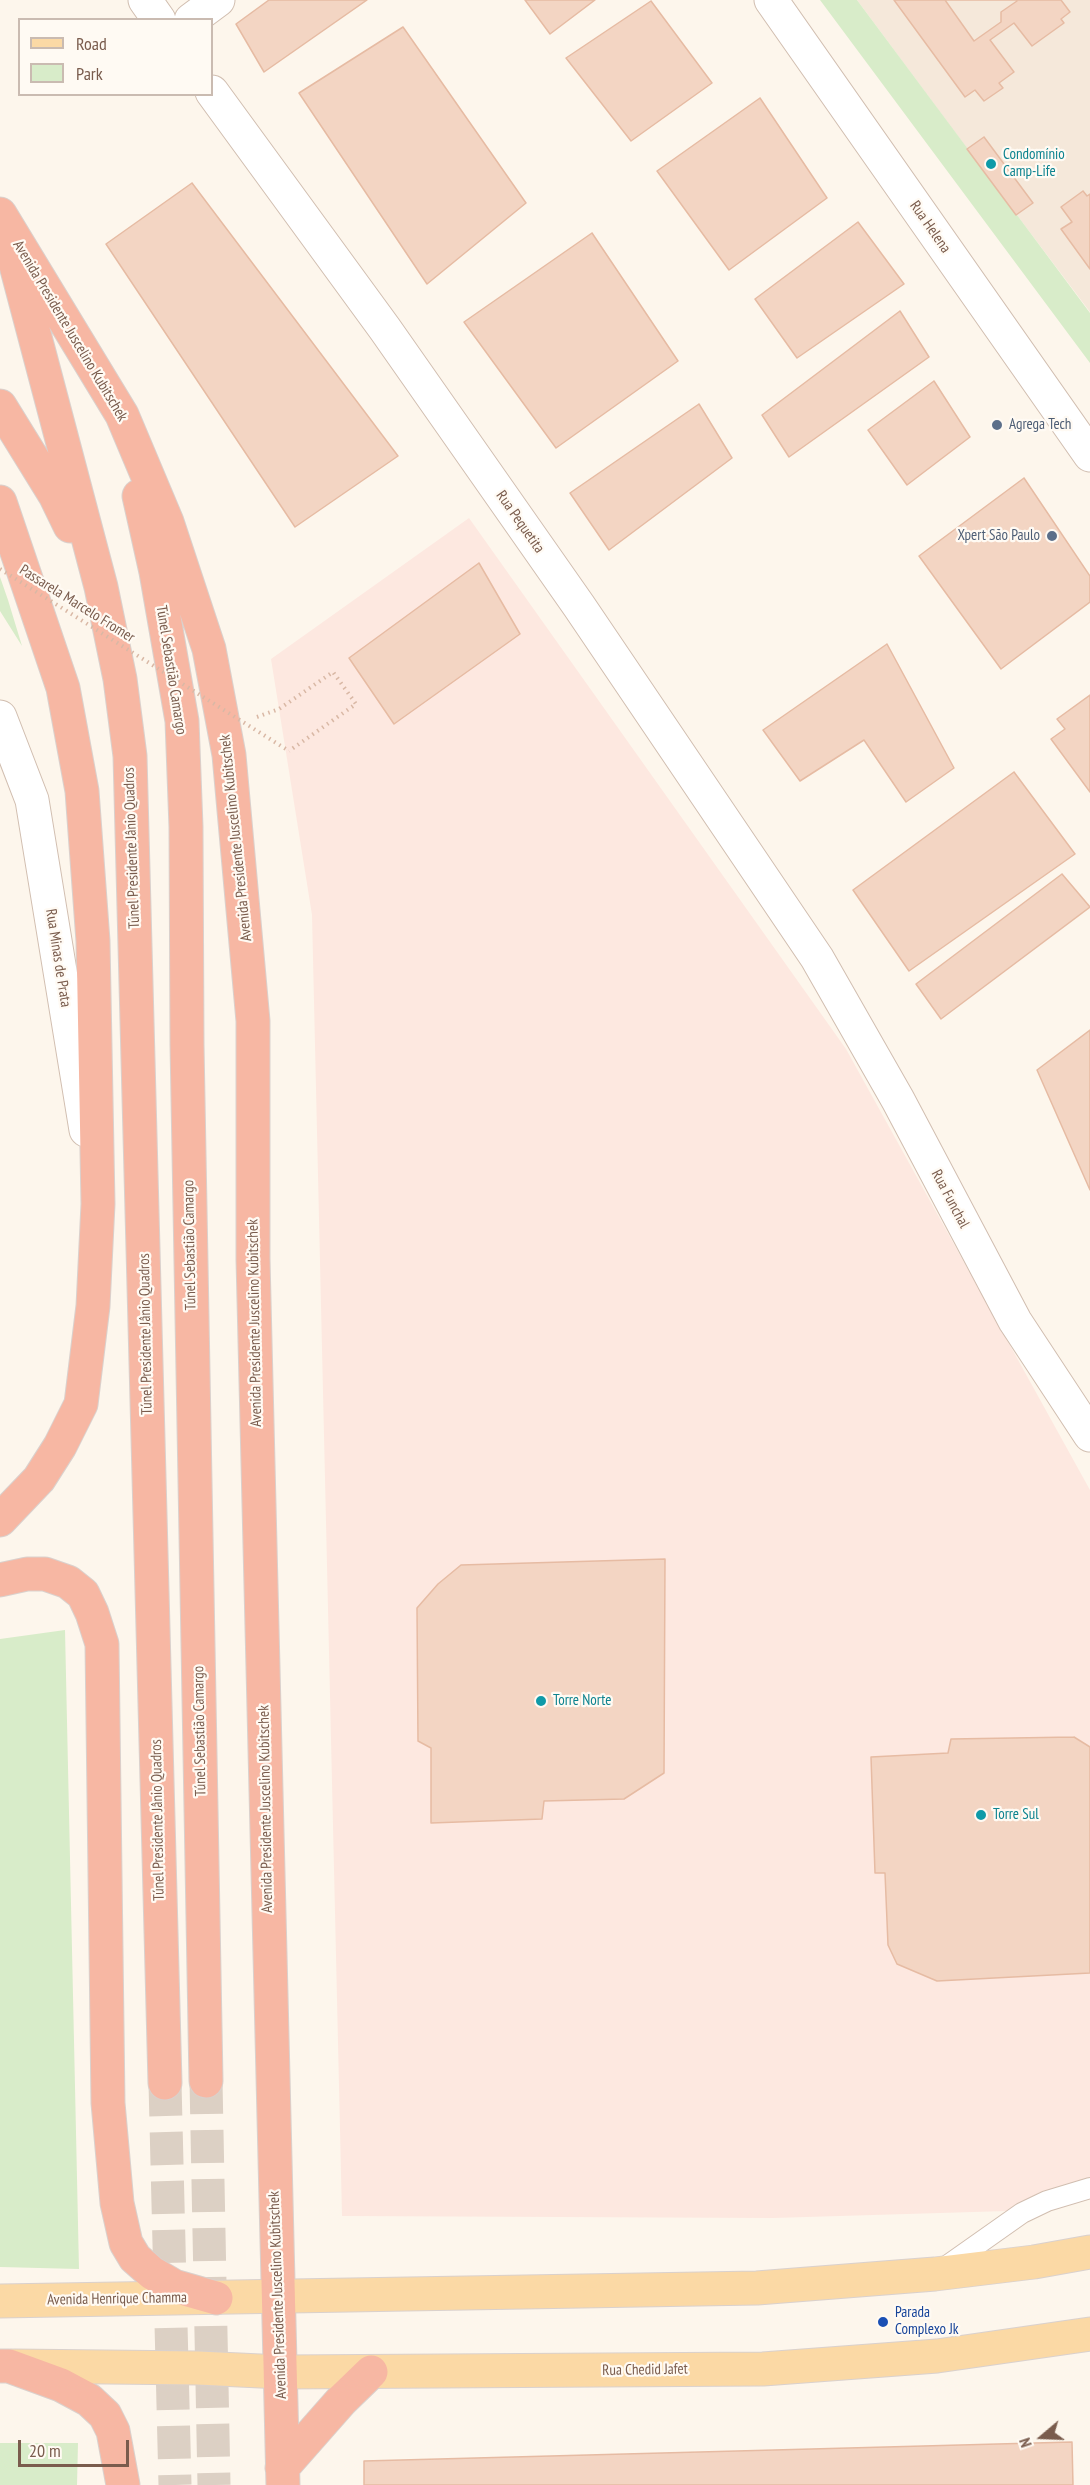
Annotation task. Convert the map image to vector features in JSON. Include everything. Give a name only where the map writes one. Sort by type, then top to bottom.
[{"type":"highway","name":"Avenida Presidente Juscelino Kubitschek","points":[[1,216],[122,416],[167,522],[209,649],[229,755],[253,1022],[254,1283],[282,2476]]},
{"type":"highway","name":"Túnel Presidente Jânio Quadros","points":[[1,216],[101,587],[120,679],[130,756],[165,2083]]},
{"type":"highway","name":"Túnel Presidente Jânio Quadros","points":[[0,406],[55,495],[101,587]]},
{"type":"highway","name":"Túnel Sebastião Camargo","points":[[122,416],[156,572],[182,721],[186,827],[187,1044],[206,2081]]},
{"type":"highway","points":[[0,502],[63,688],[82,791],[93,941],[98,1204],[93,1306],[81,1404],[60,1446],[39,1479],[0,1520]]},
{"type":"highway","points":[[0,1580],[27,1574],[45,1574],[68,1582],[82,1594],[96,1623],[102,1644],[104,1720],[108,2103],[117,2203],[126,2243],[135,2258],[152,2273],[174,2286],[225,2298]]},
{"type":"highway","points":[[4,2366],[61,2385],[89,2400],[105,2415],[114,2431],[123,2485]]},
{"type":"highway","points":[[282,2476],[341,2401],[371,2372]]},
{"type":"main road","points":[[225,2298],[757,2289],[935,2274],[1090,2252]]},
{"type":"main road","name":"Avenida Henrique Chamma","points":[[0,2301],[225,2298]]},
{"type":"main road","name":"Rua Chedid Jafet","points":[[4,2366],[198,2368],[281,2372],[763,2369],[937,2356],[1090,2334]]},
{"type":"street","points":[[144,0],[158,18]]},
{"type":"street","points":[[194,18],[218,0]]},
{"type":"street","name":"Rua Helena","points":[[771,0],[1090,455]]},
{"type":"street","name":"Rua Pequetita","points":[[213,93],[385,329],[565,587],[818,958]]},
{"type":"street","name":"Rua Minas de Prata","points":[[0,718],[32,800],[98,1204]]},
{"type":"street","name":"Rua Funchal","points":[[818,958],[898,1101],[1015,1322],[1090,1436]]},
{"type":"lane","points":[[935,2274],[1022,2213],[1047,2201],[1090,2188]]},
{"type":"path","name":"Passarela Marcelo Fromer","points":[[0,569],[289,751],[356,704],[333,672],[279,709]]},
{"type":"shaded area","points":[[857,0],[1090,0],[1090,312],[989,178]]},
{"type":"shaded area","points":[[469,518],[846,1049],[1090,1490],[1090,2180],[1007,2211],[773,2218],[342,2216],[312,915],[271,659]]},
{"type":"green space","points":[[820,0],[857,0],[1090,313],[1090,363]]},
{"type":"green space","points":[[0,577],[8,600],[22,646],[0,611]]},
{"type":"green space","points":[[65,1630],[79,2269],[0,2267],[0,1639]]},
{"type":"green space","points":[[0,2443],[78,2443],[77,2485],[0,2485]]},
{"type":"building","points":[[269,0],[367,0],[264,72],[236,24]]},
{"type":"building","points":[[525,0],[595,0],[550,34]]},
{"type":"building","points":[[894,0],[1061,0],[1070,12],[1061,19],[1064,23],[1032,46],[1014,23],[990,40],[1014,72],[999,83],[1003,88],[984,101],[975,90],[965,97]]},
{"type":"building","points":[[945,0],[1017,1],[1001,12],[1001,22],[974,41]]},
{"type":"building","points":[[651,1],[712,83],[631,141],[566,58]]},
{"type":"building","points":[[403,27],[526,203],[427,284],[299,93]]},
{"type":"building","points":[[760,98],[827,198],[729,270],[657,171]]},
{"type":"building","name":"Condomínio Camp-Life","points":[[984,137],[1033,203],[1016,215],[967,149]]},
{"type":"building","points":[[192,183],[398,456],[295,527],[106,244]]},
{"type":"building","points":[[1083,191],[1087,196],[1090,194],[1090,269],[1061,229],[1072,222],[1061,207]]},
{"type":"building","points":[[858,222],[904,284],[797,358],[755,299]]},
{"type":"building","points":[[592,233],[678,361],[556,448],[464,322]]},
{"type":"building","points":[[900,311],[929,357],[789,457],[762,415]]},
{"type":"building","points":[[934,381],[970,437],[907,485],[868,430]]},
{"type":"building","points":[[699,404],[732,458],[609,550],[570,493]]},
{"type":"building","points":[[1024,478],[1090,576],[1090,602],[1001,669],[919,556]]},
{"type":"building","points":[[479,563],[520,634],[394,724],[349,658]]},
{"type":"building","points":[[887,644],[954,768],[906,802],[864,740],[800,781],[763,730]]},
{"type":"building","points":[[1090,695],[1090,792],[1051,739],[1065,729],[1057,719]]},
{"type":"building","points":[[1014,772],[1075,854],[909,971],[853,890]]},
{"type":"building","points":[[1062,874],[1090,907],[941,1019],[916,984]]},
{"type":"building","points":[[1090,1030],[1090,1190],[1037,1070]]},
{"type":"building","name":"Torre Norte","points":[[665,1559],[664,1773],[624,1799],[544,1801],[542,1819],[431,1823],[431,1748],[418,1741],[417,1608],[438,1584],[461,1565]]},
{"type":"building","name":"Torre Sul","points":[[1074,1737],[1090,1747],[1090,1973],[937,1981],[897,1964],[888,1945],[885,1873],[875,1873],[871,1757],[948,1753],[951,1739]]},
{"type":"building","points":[[1072,2442],[1073,2485],[364,2485],[364,2461]]},
{"type":"tunnel","points":[[206,2081],[214,2485]]},
{"type":"tunnel","points":[[165,2083],[175,2485]]},
{"type":"place","name":"Condomínio Camp-Life","points":[[991,164]]},
{"type":"place","name":"Agrega Tech","points":[[997,425]]},
{"type":"place","name":"Xpert São Paulo","points":[[1052,536]]},
{"type":"place","name":"Torre Norte","points":[[541,1701]]},
{"type":"place","name":"Torre Sul","points":[[981,1815]]},
{"type":"place","name":"Parada Complexo Jk","points":[[883,2322]]}]
